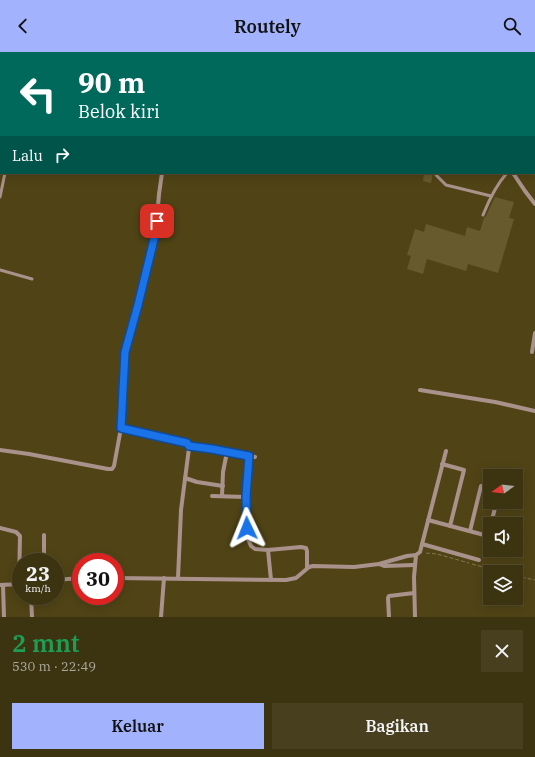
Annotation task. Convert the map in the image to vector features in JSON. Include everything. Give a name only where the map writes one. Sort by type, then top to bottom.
[{"type":"street","points":[[0,450],[110,469],[113,468],[121,428],[125,352],[156,231],[162,174]]},
{"type":"street","points":[[514,174],[535,204]]},
{"type":"street","points":[[532,352],[535,333]]},
{"type":"street","points":[[420,390],[495,402],[535,411]]},
{"type":"street","points":[[121,428],[187,443],[189,446],[254,457]]},
{"type":"street","points":[[178,578],[181,510],[189,446]]},
{"type":"street","points":[[124,578],[286,580],[296,578],[307,568],[313,566],[354,567],[379,564],[416,555],[420,552],[446,451]]},
{"type":"street","points":[[222,496],[223,472],[227,452]]},
{"type":"street","points":[[249,456],[246,497],[247,528],[251,546],[255,549],[268,550],[301,547],[306,548],[307,568]]},
{"type":"street","points":[[442,464],[464,470],[450,526]]},
{"type":"street","points":[[185,478],[197,482],[223,486]]},
{"type":"street","points":[[470,531],[481,486]]},
{"type":"street","points":[[212,496],[246,497]]},
{"type":"street","points":[[428,520],[483,535]]},
{"type":"street","points":[[0,528],[16,532],[20,536],[20,553]]},
{"type":"street","points":[[44,536],[44,553]]},
{"type":"street","points":[[422,544],[479,560]]},
{"type":"street","points":[[268,550],[271,580]]},
{"type":"street","points":[[415,617],[414,565],[416,555]]},
{"type":"street","points":[[379,564],[384,566],[414,565]]},
{"type":"street","points":[[161,617],[164,578]]},
{"type":"street","points":[[4,617],[1,585],[12,584]]},
{"type":"street","points":[[389,617],[388,598],[390,596],[414,593]]},
{"type":"street","points":[[31,605],[32,617]]},
{"type":"lane","points":[[0,197],[5,174]]},
{"type":"lane","points":[[483,215],[491,196],[505,174]]},
{"type":"lane","points":[[436,175],[446,185],[491,196]]},
{"type":"lane","points":[[0,270],[32,279]]},
{"type":"path","points":[[420,552],[436,554],[483,567]]},
{"type":"path","points":[[523,577],[535,580]]},
{"type":"building","points":[[424,174],[433,174],[431,183],[423,181]]},
{"type":"building","points":[[495,197],[514,202],[509,218],[514,219],[498,273],[468,264],[466,271],[427,259],[423,274],[407,269],[411,256],[407,255],[415,229],[424,232],[426,224],[465,236],[467,227],[480,231],[484,218]]},
{"type":"route","points":[[157,221],[156,231],[138,305],[125,352],[121,428],[187,443],[189,446],[249,456],[246,479],[247,528]]}]
